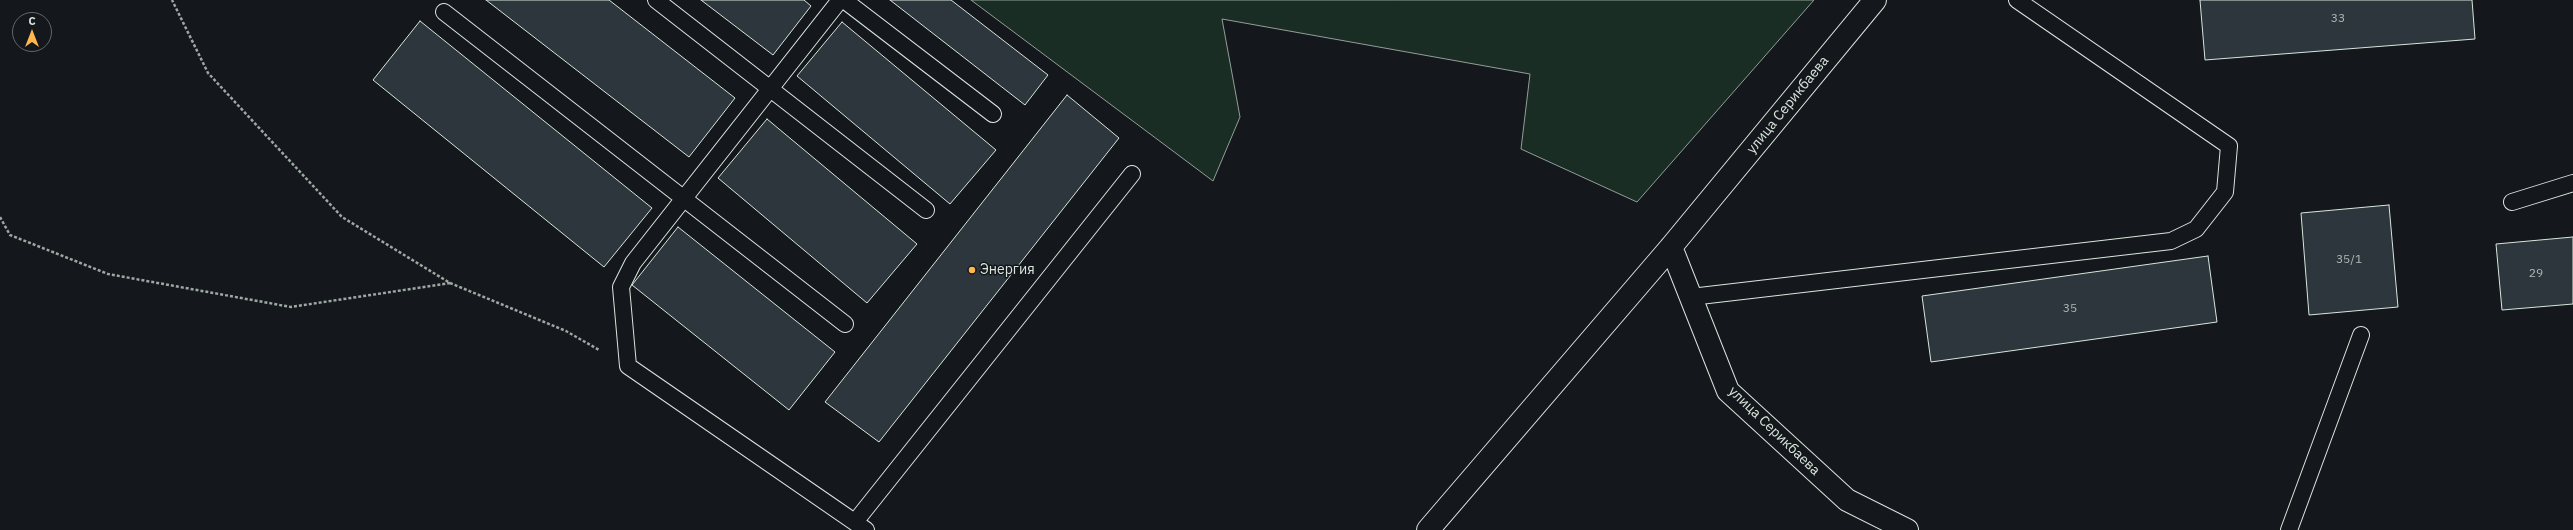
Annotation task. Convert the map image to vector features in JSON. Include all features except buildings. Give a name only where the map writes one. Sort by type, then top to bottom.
[{"type":"street","name":"улица Серикбаева","points":[[1428,530],[1671,247],[1875,0]]},
{"type":"street","name":"улица Серикбаева","points":[[1671,247],[1728,391],[1847,500],[1908,530]]},
{"type":"lane","points":[[656,0],[926,210]]},
{"type":"lane","points":[[840,0],[633,263],[621,287],[628,366],[860,526],[1132,174]]},
{"type":"lane","points":[[844,0],[993,114]]},
{"type":"lane","points":[[1691,297],[2171,241],[2196,229],[2225,192],[2229,146],[2017,0]]},
{"type":"lane","points":[[444,12],[845,324]]},
{"type":"lane","points":[[2512,202],[2573,183]]},
{"type":"lane","points":[[2289,530],[2361,335]]},
{"type":"path","points":[[172,0],[208,73],[342,217],[450,283],[566,331],[628,366]]},
{"type":"path","points":[[0,217],[10,235],[108,274],[291,307],[450,283]]},
{"type":"green space","points":[[971,0],[1814,0],[1637,202],[1521,149],[1530,74],[1222,19],[1240,117],[1213,181]]},
{"type":"place","name":"Энергия","points":[[972,270]]}]
